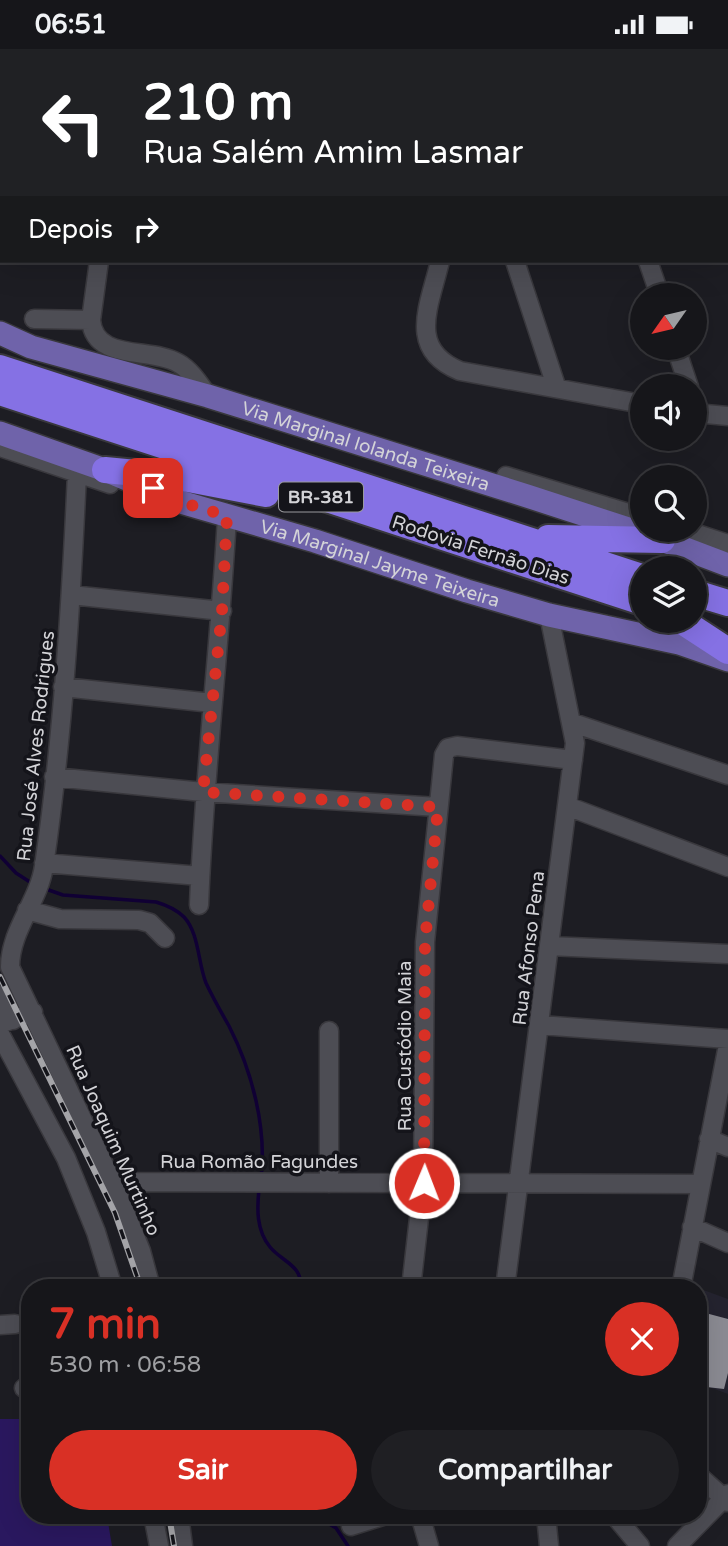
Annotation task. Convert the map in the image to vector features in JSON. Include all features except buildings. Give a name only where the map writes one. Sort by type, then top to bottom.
[{"type":"highway","name":"Rodovia Fernão Dias","points":[[0,368],[630,573]]},
{"type":"highway","name":"Rodovia Fernão Dias","points":[[0,392],[630,598]]},
{"type":"highway","points":[[108,477],[178,477],[270,494],[328,499]]},
{"type":"highway","points":[[519,537],[630,536]]},
{"type":"highway","points":[[707,597],[728,603]]},
{"type":"highway","points":[[707,622],[728,629]]},
{"type":"highway","points":[[700,633],[728,651]]},
{"type":"main road","name":"Via Marginal Iolanda Teixeira","points":[[0,333],[44,351],[208,396],[630,522]]},
{"type":"main road","name":"Via Marginal Jayme Teixeira","points":[[0,433],[108,477],[184,503],[548,615],[679,643],[728,660]]},
{"type":"main road","name":"Via Marginal Iolanda Teixeira","points":[[686,542],[728,565]]},
{"type":"street","points":[[99,263],[91,320],[93,332],[103,344],[177,361],[208,396]]},
{"type":"street","points":[[440,263],[426,338],[432,354],[460,371],[556,386],[630,401]]},
{"type":"street","points":[[516,263],[556,386]]},
{"type":"street","points":[[649,263],[656,283]]},
{"type":"street","points":[[34,319],[91,320]]},
{"type":"street","points":[[707,413],[728,416]]},
{"type":"street","points":[[0,447],[77,473],[108,477]]},
{"type":"street","name":"Rua José Alves Rodrigues","points":[[33,1012],[10,967],[13,944],[44,867],[71,595],[77,473]]},
{"type":"street","points":[[506,476],[630,513]]},
{"type":"street","points":[[199,905],[203,792],[222,611],[227,516]]},
{"type":"street","points":[[707,541],[728,544]]},
{"type":"street","points":[[71,595],[222,611]]},
{"type":"street","name":"Rua Afonso Pena","points":[[506,1279],[573,760],[573,723],[548,615]]},
{"type":"street","points":[[63,687],[212,703]]},
{"type":"street","points":[[573,723],[728,775]]},
{"type":"street","name":"Rua Custódio Maia","points":[[412,1279],[424,1183],[425,942],[442,762],[448,748],[457,745],[573,760]]},
{"type":"street","points":[[54,777],[203,792],[438,807]]},
{"type":"street","points":[[567,806],[728,867]]},
{"type":"street","points":[[44,867],[200,876]]},
{"type":"street","points":[[29,903],[60,919],[139,920],[150,923],[165,938]]},
{"type":"street","points":[[549,946],[728,954]]},
{"type":"street","points":[[0,995],[6,1022],[33,1012]]},
{"type":"street","name":"Rua Joaquim Murtinho","points":[[33,1012],[112,1182],[141,1251],[149,1279]]},
{"type":"street","points":[[540,1025],[728,1039]]},
{"type":"street","points":[[329,1031],[330,1183]]},
{"type":"street","points":[[0,1034],[66,1159],[96,1232],[110,1279]]},
{"type":"street","points":[[683,1279],[728,1045]]},
{"type":"street","points":[[709,1139],[728,1147]]},
{"type":"street","name":"Rua Romão Fagundes","points":[[112,1182],[700,1184]]},
{"type":"street","points":[[692,1227],[728,1243]]},
{"type":"street","points":[[707,1482],[727,1498],[707,1517]]},
{"type":"street","points":[[155,1524],[159,1546]]},
{"type":"street","points":[[180,1524],[183,1546]]},
{"type":"street","points":[[351,1526],[357,1524]]},
{"type":"street","points":[[423,1524],[429,1546]]},
{"type":"street","points":[[547,1524],[549,1546]]},
{"type":"street","points":[[622,1524],[640,1546]]},
{"type":"street","points":[[677,1546],[700,1524]]},
{"type":"shaded area","points":[[707,1291],[728,1299],[728,1394],[707,1386]]},
{"type":"shaded area","points":[[0,1419],[21,1419],[21,1524],[108,1524],[112,1546],[0,1546]]},
{"type":"waterway","points":[[0,856],[16,873],[33,884]]},
{"type":"waterway","points":[[43,888],[63,895],[156,902],[184,917],[193,931],[206,983],[237,1043],[251,1081],[262,1139],[261,1178]]},
{"type":"waterway","points":[[259,1189],[258,1211],[265,1240],[295,1269],[300,1279]]},
{"type":"waterway","points":[[329,1524],[336,1528],[348,1546]]},
{"type":"railway","points":[[0,977],[115,1213],[138,1279]]},
{"type":"railway","points":[[170,1524],[174,1546]]},
{"type":"route","points":[[153,488],[184,503],[227,516],[222,611],[203,792],[438,807],[425,942],[424,1183]]}]
